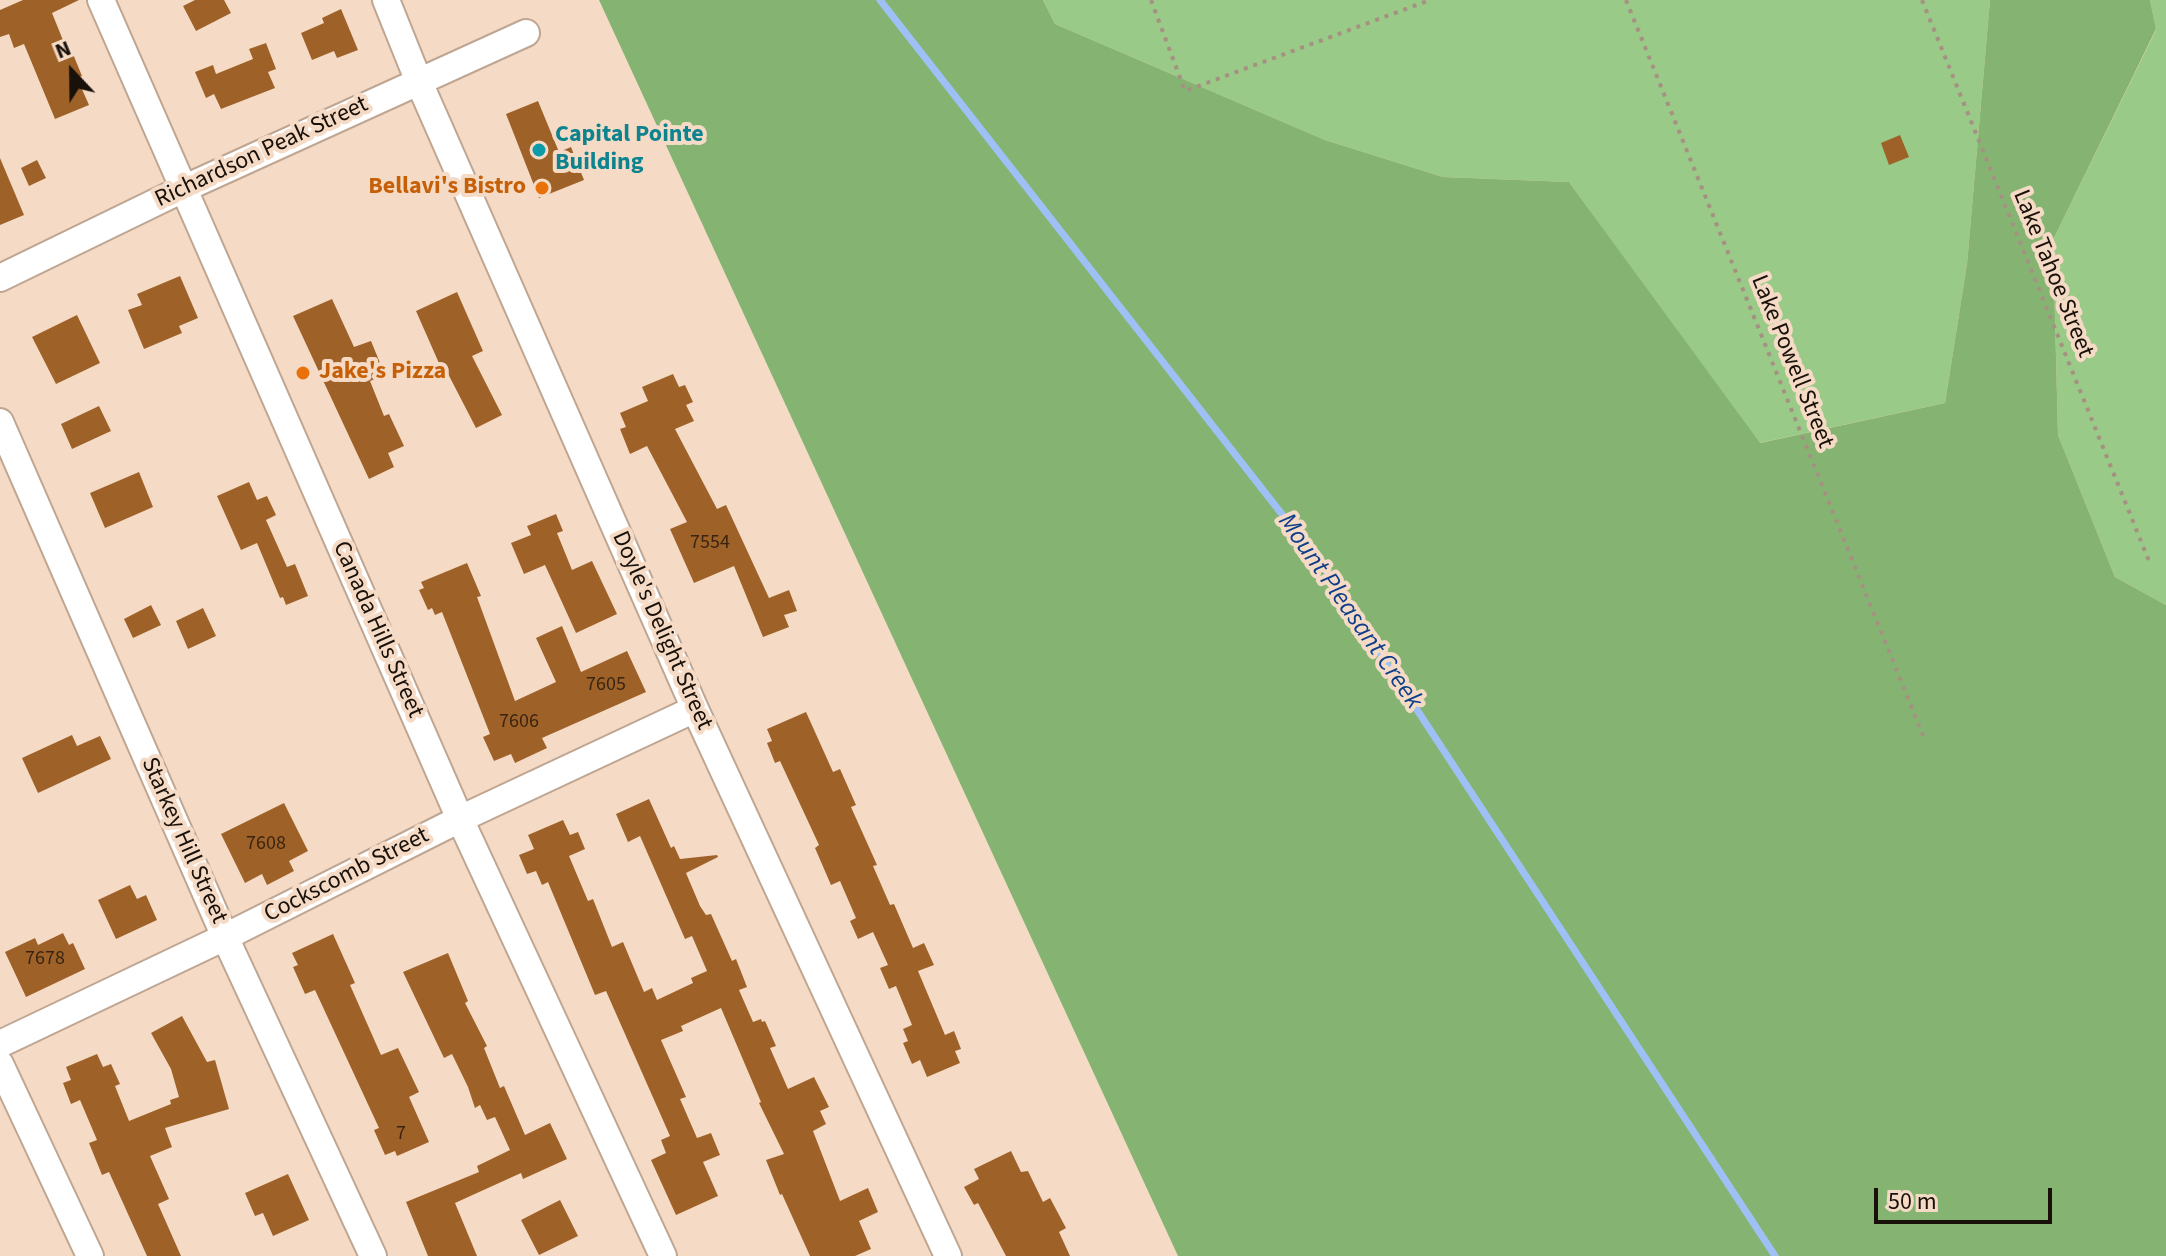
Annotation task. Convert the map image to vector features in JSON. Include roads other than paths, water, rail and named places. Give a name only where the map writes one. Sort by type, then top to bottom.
[{"type":"street","name":"Canada Hills Street","points":[[101,0],[460,819],[663,1256]]},
{"type":"street","name":"Doyle's Delight Street","points":[[386,0],[419,82],[695,709],[948,1256]]},
{"type":"street","name":"Richardson Peak Street","points":[[0,278],[183,189],[526,33]]},
{"type":"street","name":"Starkey Hill Street","points":[[0,422],[225,937],[373,1256]]},
{"type":"street","name":"Cockscomb Street","points":[[0,1044],[225,937],[460,819],[695,709]]},
{"type":"street","points":[[0,1064],[90,1256]]},
{"type":"waterway","name":"Mount Pleasant Creek","points":[[880,0],[1324,568],[1775,1256]]},
{"type":"place","name":"Capital Pointe Building","points":[[539,150]]},
{"type":"place","name":"Bellavi's Bistro","points":[[542,188]]},
{"type":"place","name":"Jake's Pizza","points":[[303,373]]}]
